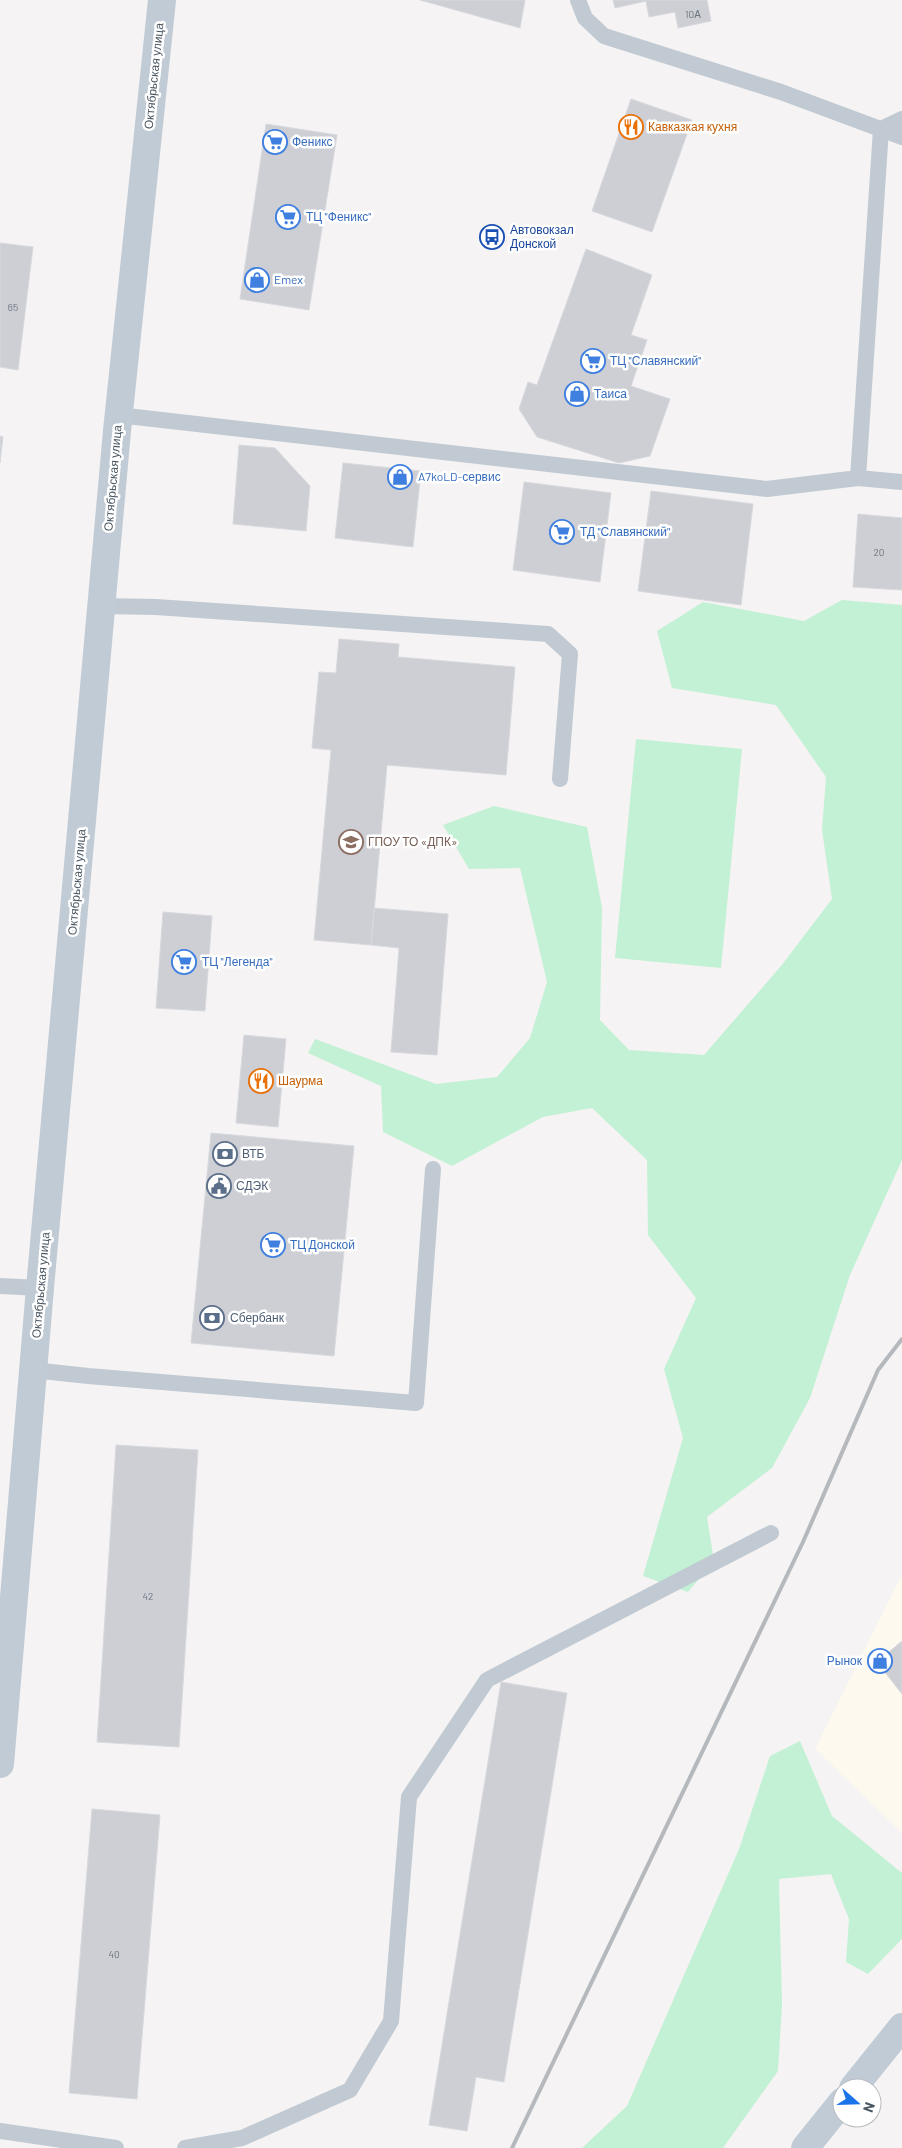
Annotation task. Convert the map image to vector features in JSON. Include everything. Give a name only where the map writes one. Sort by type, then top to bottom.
[{"type":"main road","name":"Октябрьская улица","points":[[0,1764],[5,1658],[33,1370],[118,415],[162,0]]},
{"type":"main road","points":[[861,2078],[902,2027]]},
{"type":"main road","points":[[805,2148],[832,2114]]},
{"type":"lane","points":[[578,0],[585,18],[604,36],[781,92],[902,137]]},
{"type":"lane","points":[[881,129],[902,119]]},
{"type":"lane","points":[[858,478],[881,129]]},
{"type":"lane","points":[[118,415],[767,489],[858,478],[902,482]]},
{"type":"lane","points":[[101,606],[156,606],[548,634],[570,654],[560,779]]},
{"type":"lane","points":[[33,1370],[416,1403],[434,1170]]},
{"type":"lane","points":[[0,1286],[40,1288]]},
{"type":"lane","points":[[185,2148],[242,2138],[350,2090],[391,2021],[409,1797],[488,1680],[771,1533]]},
{"type":"lane","points":[[0,2131],[116,2148]]},
{"type":"shaded area","name":"Рынок","points":[[902,1574],[902,1833],[815,1749]]},
{"type":"green space","points":[[842,600],[902,605],[902,1160],[850,1275],[810,1398],[772,1468],[707,1517],[714,1561],[688,1592],[643,1576],[683,1438],[664,1369],[696,1298],[648,1235],[647,1160],[592,1108],[543,1117],[452,1166],[383,1132],[381,1086],[308,1053],[315,1039],[436,1084],[497,1077],[530,1038],[547,982],[520,868],[469,869],[443,825],[494,806],[587,827],[602,908],[600,1020],[629,1050],[704,1055],[781,966],[832,899],[822,830],[826,777],[776,705],[672,688],[657,631],[703,602],[804,621]]},
{"type":"green space","points":[[636,739],[742,749],[721,968],[615,958]]},
{"type":"green space","points":[[800,1741],[832,1816],[902,1873],[902,1939],[868,1974],[846,1962],[849,1919],[831,1874],[779,1879],[782,2005],[778,2071],[723,2148],[582,2148],[627,2106],[739,1849],[770,1756]]},
{"type":"building","points":[[420,0],[525,0],[520,28]]},
{"type":"building","points":[[613,0],[707,0],[711,21],[678,28],[675,12],[649,17],[646,1],[615,8]]},
{"type":"building","points":[[631,99],[692,120],[652,232],[592,211]]},
{"type":"building","name":"ТЦ \"Феникс\"","points":[[266,124],[337,135],[309,310],[240,299]]},
{"type":"building","points":[[0,243],[33,247],[18,370],[0,367]]},
{"type":"building","name":"ТЦ \"Славянский\"","points":[[586,249],[652,275],[631,335],[647,340],[631,386],[670,399],[650,456],[619,463],[537,437],[519,409],[528,382],[537,385]]},
{"type":"building","points":[[0,436],[3,437],[0,463]]},
{"type":"building","points":[[239,445],[275,448],[310,486],[306,531],[233,524]]},
{"type":"building","points":[[343,463],[421,471],[413,547],[335,538]]},
{"type":"building","name":"ТД \"Славянский\"","points":[[524,482],[611,493],[600,582],[513,570]]},
{"type":"building","points":[[651,491],[753,504],[741,605],[638,591]]},
{"type":"building","points":[[858,514],[902,518],[902,590],[853,587]]},
{"type":"building","name":"ГПОУ ТО «ДПК»","points":[[339,639],[399,644],[398,657],[515,667],[506,775],[387,765],[371,945],[314,940],[331,750],[312,748],[319,672],[336,673]]},
{"type":"building","points":[[374,908],[448,914],[437,1055],[391,1052],[399,948],[371,945]]},
{"type":"building","name":"ТЦ \"Легенда\"","points":[[163,912],[212,916],[205,1011],[156,1008]]},
{"type":"building","name":"Шаурма","points":[[244,1035],[286,1039],[278,1127],[236,1123]]},
{"type":"building","name":"ТЦ Донской","points":[[211,1133],[354,1146],[334,1356],[191,1343]]},
{"type":"building","points":[[116,1445],[198,1450],[179,1747],[97,1742]]},
{"type":"building","points":[[902,1641],[902,1694],[877,1662]]},
{"type":"building","points":[[501,1682],[567,1693],[504,2082],[476,2077],[467,2131],[429,2125]]},
{"type":"building","points":[[92,1809],[160,1815],[137,2099],[69,2093]]},
{"type":"railway","points":[[512,2148],[803,1542],[878,1370],[902,1339]]},
{"type":"place","name":"Кавказкая кухня","points":[[631,127]]},
{"type":"place","name":"Феникс","points":[[275,142]]},
{"type":"place","name":"ТЦ \"Феникс\"","points":[[288,217]]},
{"type":"place","name":"Автовокзал Донской","points":[[492,237]]},
{"type":"place","name":"Emex","points":[[257,280]]},
{"type":"place","name":"ТЦ \"Славянский\"","points":[[593,361]]},
{"type":"place","name":"Таиса","points":[[577,394]]},
{"type":"place","name":"A7koLD-сервис","points":[[400,477]]},
{"type":"place","name":"ТД \"Славянский\"","points":[[562,532]]},
{"type":"place","name":"ГПОУ ТО «ДПК»","points":[[351,842]]},
{"type":"place","name":"ТЦ \"Легенда\"","points":[[184,962]]},
{"type":"place","name":"Шаурма","points":[[261,1081]]},
{"type":"place","name":"ВТБ","points":[[225,1154]]},
{"type":"place","name":"СДЭК","points":[[219,1186]]},
{"type":"place","name":"ТЦ Донской","points":[[273,1245]]},
{"type":"place","name":"Сбербанк","points":[[212,1318]]},
{"type":"place","name":"Рынок","points":[[880,1661]]}]
